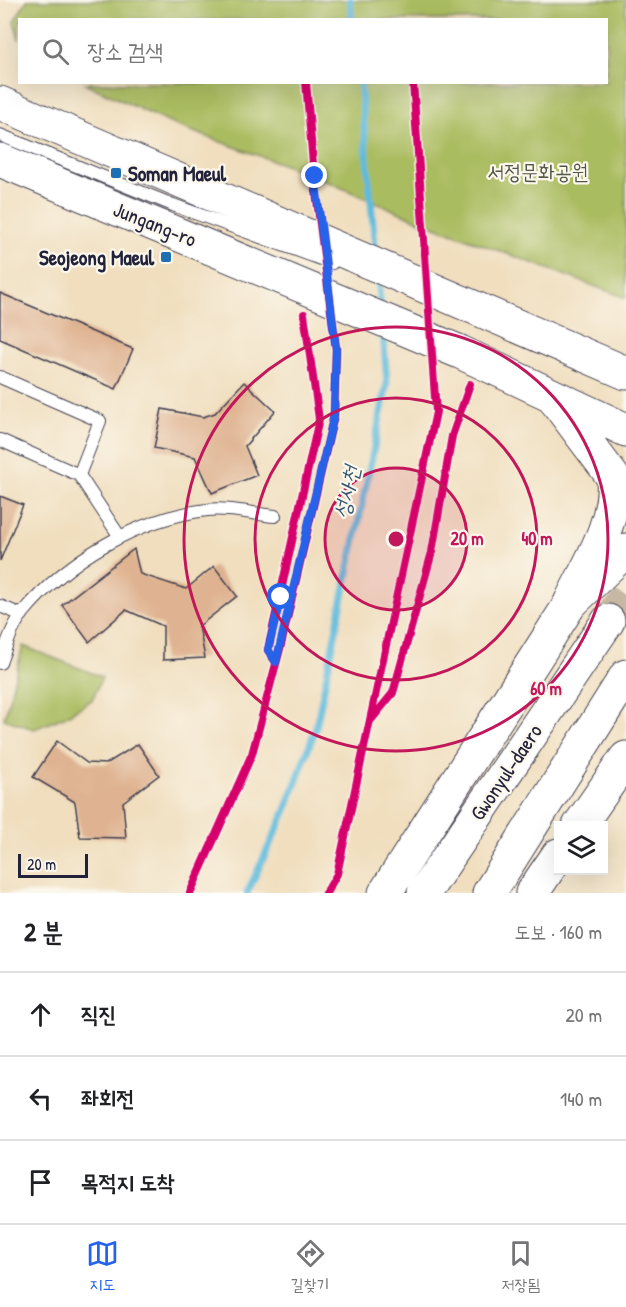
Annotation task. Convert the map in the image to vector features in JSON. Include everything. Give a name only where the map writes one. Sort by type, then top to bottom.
[{"type":"main road","points":[[0,103],[306,245],[622,369]]},
{"type":"main road","name":"Jungang-ro","points":[[0,160],[311,288],[460,352],[551,395]]},
{"type":"main road","points":[[551,395],[626,430]]},
{"type":"main road","points":[[385,893],[570,604],[609,523],[614,504],[613,477],[551,395]]},
{"type":"main road","points":[[570,604],[619,564]]},
{"type":"main road","name":"Gwonyul-daero","points":[[424,893],[608,621]]},
{"type":"main road","points":[[489,893],[626,676]]},
{"type":"main road","points":[[582,821],[626,758]]},
{"type":"main road","points":[[532,893],[554,861]]},
{"type":"lane","points":[[0,135],[173,205],[306,245],[356,271],[461,304]]},
{"type":"lane","points":[[0,377],[100,422],[80,475]]},
{"type":"lane","points":[[0,440],[80,475],[120,537]]},
{"type":"lane","points":[[0,663],[22,615],[63,574],[120,537],[171,516],[209,509],[275,516]]},
{"type":"lane","points":[[0,606],[22,615]]},
{"type":"green space","name":"서정문화공원","points":[[27,0],[626,0],[626,298],[422,222],[314,176],[172,124],[86,84],[608,84],[608,18],[18,18],[18,36],[14,21]]},
{"type":"green space","points":[[23,646],[102,677],[92,700],[64,717],[34,729],[4,719]]},
{"type":"building","points":[[0,293],[133,349],[116,389],[0,339]]},
{"type":"building","points":[[244,382],[275,411],[245,446],[257,475],[212,493],[195,457],[154,448],[162,409],[203,417],[215,413]]},
{"type":"building","points":[[0,496],[23,505],[0,561]]},
{"type":"building","points":[[134,549],[140,574],[186,589],[214,566],[237,596],[199,626],[205,658],[163,660],[163,626],[126,610],[89,642],[62,605]]},
{"type":"building","points":[[57,741],[87,763],[106,764],[138,744],[159,775],[123,802],[126,838],[80,837],[75,802],[33,777]]},
{"type":"waterway","name":"성사천","points":[[350,0],[352,18]]},
{"type":"waterway","name":"성사천","points":[[360,84],[376,256]]},
{"type":"waterway","name":"성사천","points":[[378,276],[381,310]]},
{"type":"waterway","name":"성사천","points":[[247,893],[286,810],[316,727],[387,384],[383,330]]},
{"type":"tunnel","points":[[608,621],[626,596]]},
{"type":"cycle path","points":[[190,893],[252,754],[281,645],[334,415],[336,349],[314,176],[306,84]]},
{"type":"cycle path","points":[[326,893],[337,874],[436,412],[413,84]]},
{"type":"cycle path","points":[[276,662],[268,650],[319,419],[304,314]]},
{"type":"cycle path","points":[[371,720],[393,693],[432,552],[452,436],[470,384]]},
{"type":"place","name":"Soman Maeul","points":[[116,173]]},
{"type":"place","name":"Seojeong Maeul","points":[[166,257]]},
{"type":"route","points":[[281,597],[268,650],[276,662],[334,415],[336,349],[315,176]]}]
